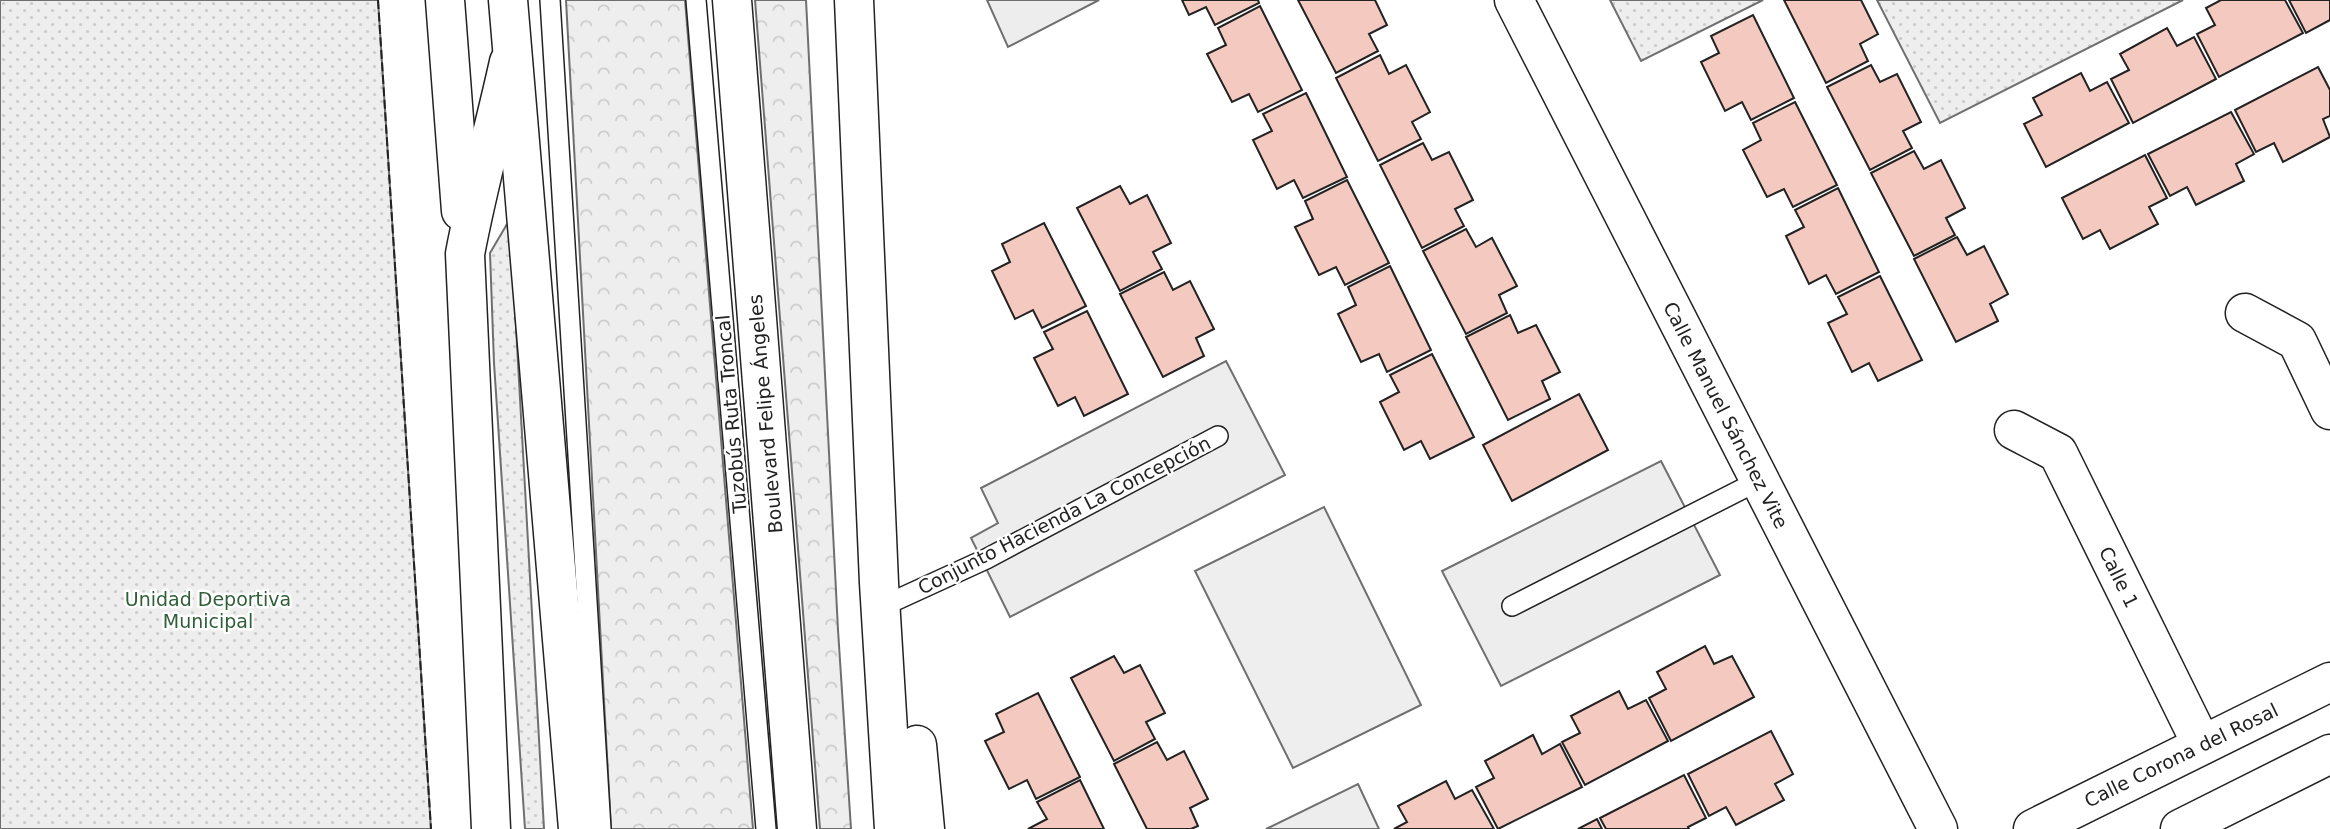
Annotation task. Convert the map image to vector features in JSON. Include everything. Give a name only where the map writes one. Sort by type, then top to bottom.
[{"type":"main road","points":[[445,0],[464,254],[491,829]]},
{"type":"main road","points":[[508,0],[578,829]]},
{"type":"main road","name":"Boulevard Felipe Ángeles","points":[[732,0],[797,829]]},
{"type":"main road","points":[[853,0],[879,583],[894,829]]},
{"type":"main road","name":"Calle Manuel Sánchez Vite","points":[[1514,0],[1938,829]]},
{"type":"main road","points":[[464,254],[512,50]]},
{"type":"main road","points":[[2245,313],[2297,341],[2330,410]]},
{"type":"main road","name":"Calle 1","points":[[2014,430],[2058,453],[2202,745]]},
{"type":"main road","name":"Calle Corona del Rosal","points":[[2057,824],[2202,745],[2330,682]]},
{"type":"main road","points":[[917,745],[925,829]]},
{"type":"main road","points":[[2180,829],[2328,760]]},
{"type":"lane","points":[[550,0],[601,829]]},
{"type":"lane","name":"Tuzobús Ruta Troncal","points":[[696,0],[766,829]]},
{"type":"lane","name":"Conjunto Hacienda La Concepción","points":[[879,583],[892,602],[986,559],[1218,436]]},
{"type":"lane","points":[[1512,606],[1760,480]]},
{"type":"green space","name":"Unidad Deportiva Municipal","points":[[0,0],[378,0],[431,829],[0,829]]},
{"type":"green space","points":[[566,0],[685,0],[753,829],[611,829]]},
{"type":"green space","points":[[755,0],[806,0],[838,630],[851,829],[820,829]]},
{"type":"green space","points":[[1610,0],[1763,0],[1641,61]]},
{"type":"green space","points":[[1877,0],[2183,0],[1940,123]]},
{"type":"green space","points":[[510,219],[544,829],[525,829],[494,363],[490,253]]},
{"type":"green space","points":[[1324,507],[1421,705],[1293,768],[1195,571]]},
{"type":"shaded area","points":[[987,0],[1099,0],[1008,47]]},
{"type":"shaded area","points":[[1226,361],[1285,475],[1010,617],[971,538],[998,523],[981,488]]},
{"type":"shaded area","points":[[1661,461],[1720,575],[1501,686],[1442,571]]},
{"type":"shaded area","points":[[1358,784],[1379,829],[1266,829]]},
{"type":"building","points":[[1182,0],[1258,0],[1259,3],[1215,25],[1206,7],[1189,15]]},
{"type":"building","points":[[1298,0],[1375,0],[1387,25],[1369,34],[1378,51],[1336,73]]},
{"type":"building","points":[[1784,0],[1861,0],[1878,34],[1860,44],[1868,61],[1826,83]]},
{"type":"building","points":[[2221,0],[2285,0],[2303,33],[2219,77],[2197,34],[2215,25],[2206,8]]},
{"type":"building","points":[[2289,0],[2330,0],[2330,20],[2306,33]]},
{"type":"building","points":[[1260,6],[1302,90],[1258,112],[1249,94],[1232,102],[1207,54],[1226,45],[1218,28]]},
{"type":"building","points":[[1753,15],[1794,98],[1751,120],[1742,102],[1725,111],[1701,62],[1719,53],[1711,36]]},
{"type":"building","points":[[2167,28],[2177,46],[2194,37],[2216,79],[2133,123],[2111,79],[2129,70],[2120,54]]},
{"type":"building","points":[[1380,55],[1389,74],[1406,65],[1430,112],[1412,122],[1421,139],[1378,161],[1336,78]]},
{"type":"building","points":[[1871,65],[1880,82],[1897,74],[1921,122],[1903,131],[1912,148],[1870,170],[1827,87]]},
{"type":"building","points":[[2318,67],[2330,90],[2330,116],[2323,119],[2330,137],[2283,162],[2274,143],[2256,152],[2235,110]]},
{"type":"building","points":[[2081,73],[2090,91],[2107,82],[2129,123],[2046,167],[2024,124],[2042,115],[2033,98]]},
{"type":"building","points":[[1306,93],[1347,177],[1303,198],[1294,180],[1277,189],[1253,140],[1272,131],[1263,114]]},
{"type":"building","points":[[1795,102],[1837,185],[1793,207],[1784,189],[1767,197],[1743,150],[1761,140],[1753,123]]},
{"type":"building","points":[[2231,112],[2254,154],[2236,164],[2244,181],[2196,205],[2187,187],[2170,196],[2148,154]]},
{"type":"building","points":[[1423,143],[1432,160],[1449,152],[1473,200],[1455,209],[1464,226],[1422,248],[1380,165]]},
{"type":"building","points":[[1914,151],[1924,169],[1941,160],[1965,208],[1946,218],[1955,235],[1914,256],[1871,173]]},
{"type":"building","points":[[2145,155],[2167,198],[2149,207],[2158,224],[2110,249],[2100,230],[2083,239],[2062,198]]},
{"type":"building","points":[[1347,180],[1389,263],[1345,285],[1336,267],[1319,275],[1295,227],[1313,219],[1305,201]]},
{"type":"building","points":[[1120,186],[1130,204],[1147,195],[1171,243],[1153,252],[1162,269],[1120,291],[1077,208]]},
{"type":"building","points":[[1838,188],[1879,272],[1836,294],[1826,275],[1809,284],[1786,236],[1804,227],[1795,210]]},
{"type":"building","points":[[1044,223],[1086,306],[1042,328],[1033,310],[1015,319],[992,271],[1010,262],[1002,244]]},
{"type":"building","points":[[1466,229],[1476,247],[1492,238],[1517,286],[1499,295],[1507,313],[1466,334],[1423,251]]},
{"type":"building","points":[[1957,237],[1967,255],[1984,246],[2008,294],[1990,304],[1998,321],[1956,342],[1914,259]]},
{"type":"building","points":[[1390,266],[1431,350],[1387,372],[1379,354],[1361,362],[1338,314],[1356,305],[1348,287]]},
{"type":"building","points":[[1164,272],[1173,290],[1190,281],[1214,329],[1196,338],[1204,356],[1163,377],[1120,294]]},
{"type":"building","points":[[1880,276],[1922,360],[1878,381],[1869,363],[1852,372],[1828,323],[1847,314],[1838,297]]},
{"type":"building","points":[[1087,311],[1128,394],[1084,416],[1075,397],[1058,406],[1034,358],[1053,349],[1044,332]]},
{"type":"building","points":[[1510,315],[1518,333],[1536,325],[1560,372],[1542,381],[1550,399],[1508,420],[1466,337]]},
{"type":"building","points":[[1432,354],[1474,437],[1430,459],[1421,441],[1404,450],[1380,402],[1399,392],[1390,375]]},
{"type":"building","points":[[1579,394],[1608,450],[1512,501],[1483,445]]},
{"type":"building","points":[[1705,646],[1714,664],[1732,656],[1754,697],[1671,741],[1649,698],[1666,689],[1657,672]]},
{"type":"building","points":[[1114,656],[1124,673],[1140,665],[1165,713],[1146,722],[1155,739],[1114,761],[1071,678]]},
{"type":"building","points":[[1619,691],[1628,709],[1646,700],[1668,741],[1585,785],[1562,742],[1580,733],[1571,716]]},
{"type":"building","points":[[1038,693],[1080,777],[1036,799],[1027,780],[1009,789],[985,741],[1004,732],[996,714]]},
{"type":"building","points":[[1771,731],[1793,774],[1775,784],[1784,800],[1736,825],[1726,807],[1709,816],[1688,774]]},
{"type":"building","points":[[1533,735],[1542,754],[1560,744],[1582,787],[1498,829],[1476,787],[1494,778],[1485,761]]},
{"type":"building","points":[[1157,742],[1167,760],[1184,751],[1208,799],[1190,808],[1198,826],[1191,829],[1147,829],[1114,764]]},
{"type":"building","points":[[1684,775],[1706,818],[1688,827],[1689,829],[1606,829],[1600,818]]},
{"type":"building","points":[[1080,780],[1104,829],[1028,829],[1047,819],[1037,802]]},
{"type":"building","points":[[1446,781],[1455,799],[1472,790],[1494,829],[1394,829],[1407,822],[1398,806]]},
{"type":"building","points":[[1597,819],[1602,829],[1578,829]]},
{"type":"fence","points":[[378,0],[431,829]]}]
